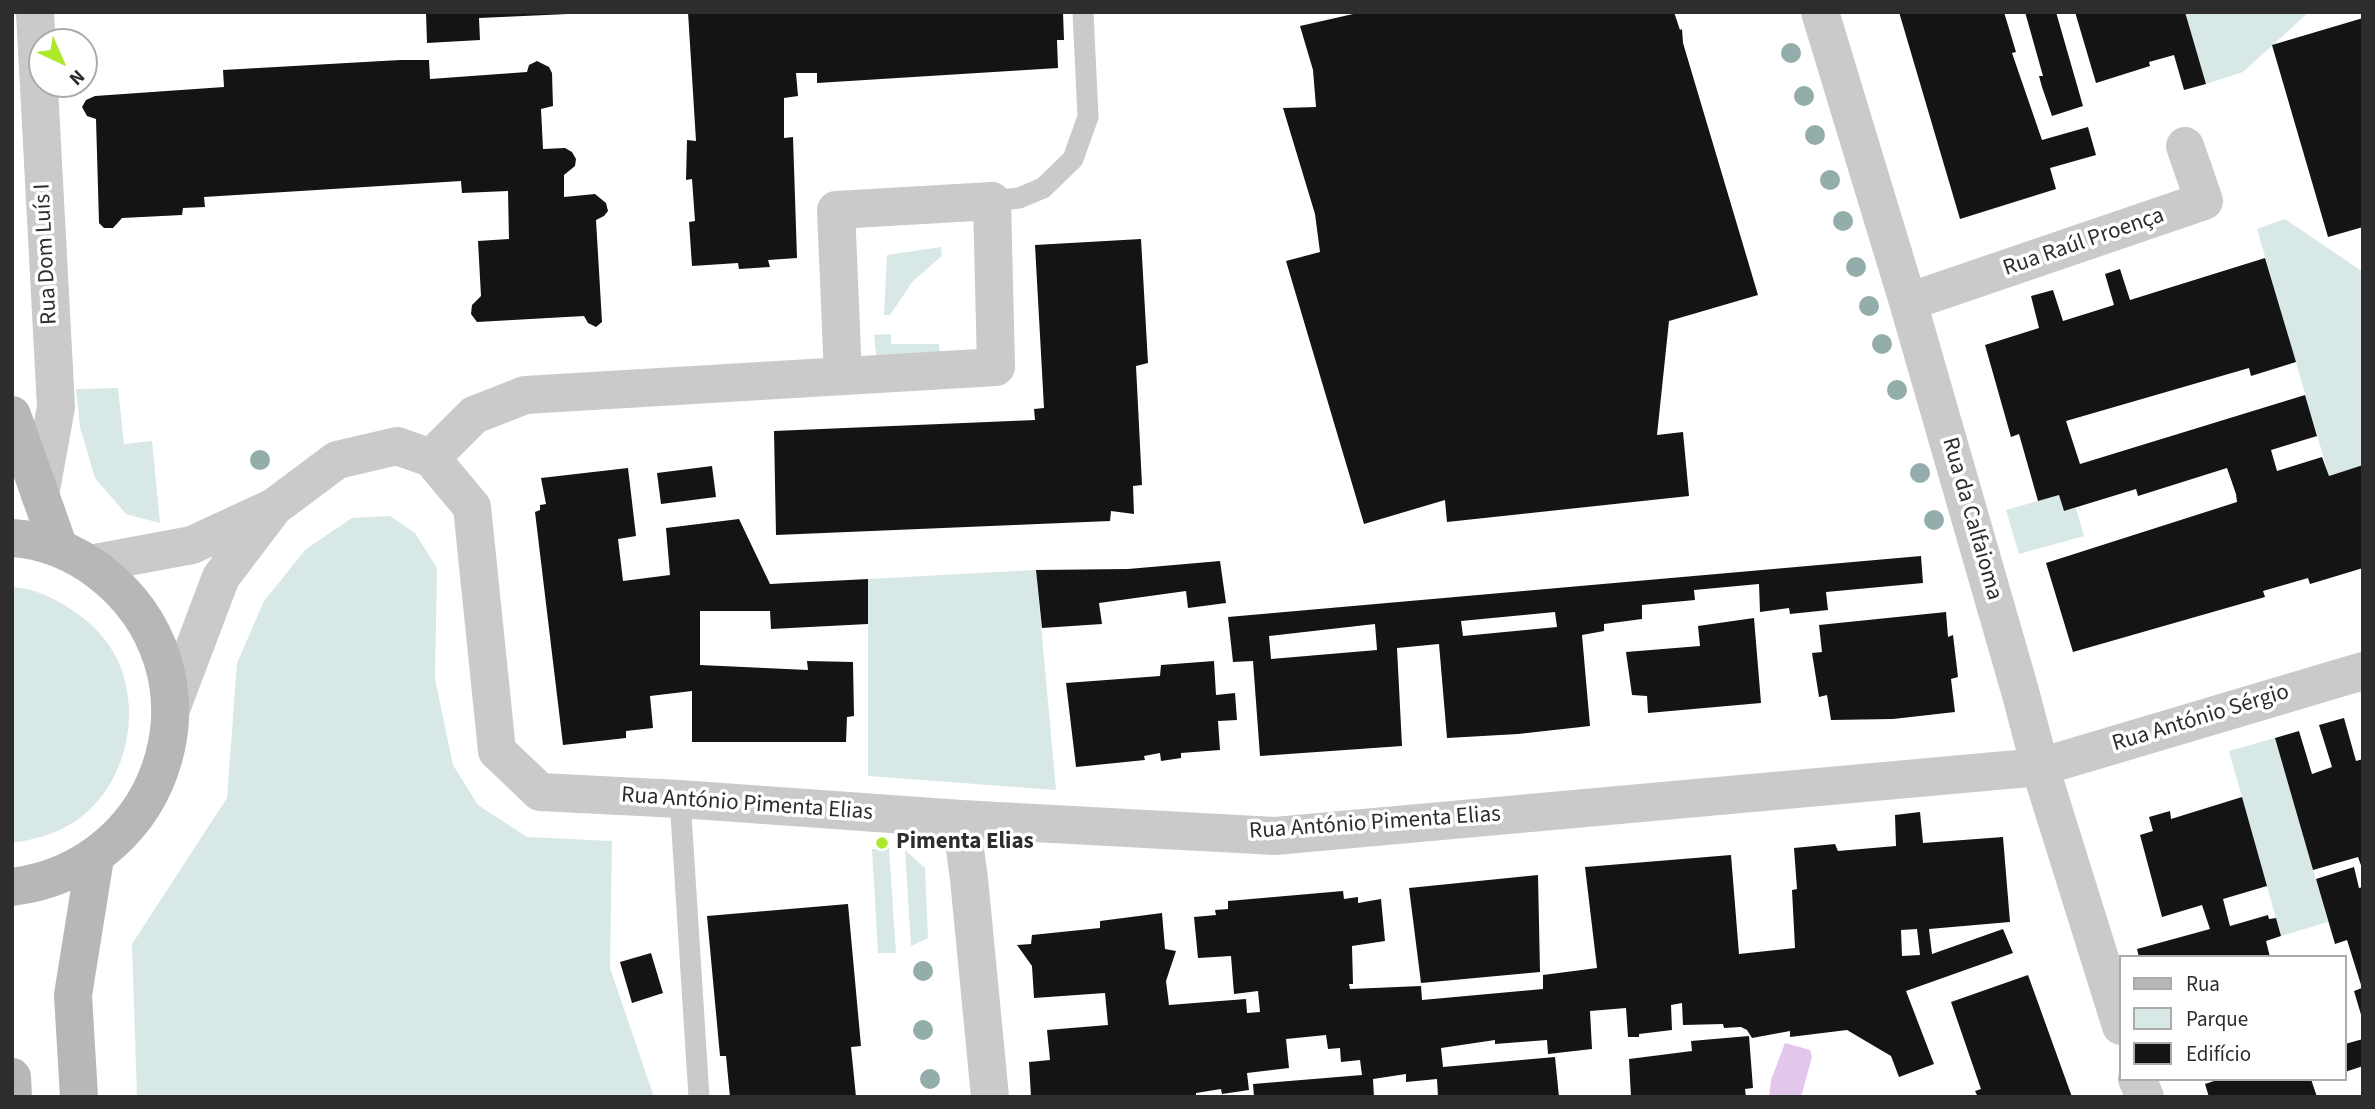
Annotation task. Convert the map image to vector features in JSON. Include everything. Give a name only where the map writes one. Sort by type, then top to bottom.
[{"type":"main road","name":"Rua Dom Luís I","points":[[12,415],[40,495],[74,556]]},
{"type":"main road","points":[[12,538],[25,539],[74,556],[117,585],[145,621],[156,642],[167,675],[170,709],[168,743],[158,777],[143,808],[121,834],[95,858],[64,875],[12,887]]},
{"type":"main road","points":[[79,1097],[73,995],[95,858]]},
{"type":"main road","points":[[12,1077],[13,1097]]},
{"type":"street","name":"Rua Dom Luís I","points":[[35,12],[55,407],[40,495]]},
{"type":"street","name":"Rua da Calfaioma","points":[[1820,12],[1908,302],[2040,767],[2120,1024]]},
{"type":"street","name":"Rua Raúl Proença","points":[[1908,302],[2204,201],[2185,146]]},
{"type":"street","points":[[430,458],[474,415],[525,394],[843,376],[996,367],[992,201],[836,210],[843,376]]},
{"type":"street","name":"Rua António Pimenta Elias","points":[[74,556],[192,545],[274,507],[337,460],[397,446],[430,458],[472,507],[497,751],[540,792],[680,799],[961,820],[1275,836],[2040,767]]},
{"type":"street","name":"Rua António Pimenta Elias","points":[[170,709],[221,577],[274,507]]},
{"type":"street","name":"Rua António Sérgio","points":[[2040,767],[2363,671]]},
{"type":"street","points":[[961,820],[990,1097]]},
{"type":"street","points":[[2138,1081],[2145,1097]]},
{"type":"lane","points":[[992,201],[1019,198],[1043,188],[1073,159],[1088,117],[1083,12]]},
{"type":"lane","points":[[680,799],[699,1097]]},
{"type":"green space","points":[[2185,12],[2309,12],[2243,72],[2206,84]]},
{"type":"green space","points":[[2285,219],[2363,272],[2363,465],[2329,476],[2257,229]]},
{"type":"green space","points":[[941,247],[942,256],[913,281],[890,315],[884,315],[887,255]]},
{"type":"green space","points":[[891,334],[891,344],[939,344],[940,357],[881,358],[876,354],[874,335]]},
{"type":"green space","points":[[118,388],[124,444],[152,441],[160,523],[126,514],[95,478],[80,427],[76,389]]},
{"type":"green space","points":[[2059,495],[2064,511],[2076,508],[2084,536],[2019,554],[2006,510]]},
{"type":"green space","points":[[390,516],[415,533],[437,568],[435,679],[453,765],[478,805],[527,837],[612,841],[610,968],[654,1097],[137,1097],[132,944],[227,798],[237,663],[264,601],[306,549],[352,518]]},
{"type":"green space","points":[[1036,570],[1056,790],[868,776],[868,579]]},
{"type":"green space","points":[[12,587],[43,594],[58,601],[98,632],[118,661],[129,703],[125,748],[118,769],[94,806],[62,829],[38,838],[12,843]]},
{"type":"green space","points":[[2275,738],[2328,922],[2281,936],[2229,751]]},
{"type":"green space","points":[[889,848],[896,953],[878,953],[872,849]]},
{"type":"green space","points":[[905,850],[925,868],[928,938],[911,946]]},
{"type":"shaded area","points":[[1785,1043],[1810,1050],[1812,1057],[1801,1097],[1769,1097],[1771,1080]]},
{"type":"building","points":[[426,12],[568,14],[479,18],[480,40],[427,43]]},
{"type":"building","points":[[688,12],[1063,12],[1064,40],[1057,40],[1058,68],[817,83],[817,73],[796,73],[798,96],[784,98],[784,138],[793,137],[797,258],[768,260],[770,267],[739,269],[738,263],[692,266],[689,222],[695,221],[692,179],[686,180],[687,140],[696,141]]},
{"type":"building","points":[[1362,12],[1674,12],[1680,30],[1682,29],[1683,43],[1758,295],[1669,321],[1657,435],[1683,432],[1689,496],[1447,522],[1445,500],[1364,524],[1286,261],[1320,252],[1315,214],[1283,108],[1316,107],[1313,70],[1300,26]]},
{"type":"building","points":[[1899,12],[2004,12],[2016,52],[2012,53],[2042,140],[2088,127],[2096,155],[2050,168],[2056,189],[1960,219]]},
{"type":"building","points":[[2025,12],[2056,12],[2083,106],[2052,116],[2039,76],[2043,76]]},
{"type":"building","points":[[2075,12],[2185,12],[2206,84],[2184,90],[2174,55],[2149,62],[2150,66],[2096,83]]},
{"type":"building","points":[[2363,18],[2363,227],[2328,237],[2272,45]]},
{"type":"building","points":[[429,60],[430,79],[527,72],[529,65],[537,61],[549,67],[552,73],[553,106],[541,109],[543,149],[565,148],[572,152],[576,159],[575,166],[564,175],[564,197],[595,194],[606,203],[608,211],[596,220],[602,322],[596,327],[588,323],[584,316],[477,322],[471,314],[472,305],[481,296],[478,241],[509,239],[508,191],[462,193],[461,181],[204,197],[205,207],[183,208],[182,215],[122,218],[113,228],[104,228],[99,223],[96,119],[87,116],[82,107],[86,100],[98,96],[224,87],[223,70]]},
{"type":"building","points":[[1141,239],[1148,363],[1136,366],[1142,485],[1133,486],[1134,514],[1111,511],[1110,521],[776,535],[774,431],[1035,420],[1034,409],[1044,408],[1035,245]]},
{"type":"building","points":[[2265,258],[2296,362],[2251,376],[2249,368],[2066,421],[2080,464],[2305,395],[2317,436],[2271,450],[2277,471],[2322,457],[2329,476],[2363,465],[2363,568],[2310,584],[2308,578],[2263,591],[2265,597],[2073,652],[2046,563],[2237,502],[2236,494],[2227,468],[2138,496],[2136,489],[2064,511],[2059,495],[2038,501],[2019,434],[2011,437],[1985,345],[2039,328],[2031,296],[2053,290],[2063,321],[2114,305],[2105,274],[2120,269],[2130,300]]},
{"type":"building","points":[[712,466],[716,497],[661,504],[657,473]]},
{"type":"building","points":[[628,468],[636,536],[618,539],[623,581],[670,575],[666,528],[739,519],[770,584],[868,579],[868,624],[771,629],[770,611],[700,611],[700,665],[808,670],[807,661],[853,662],[854,716],[847,717],[846,742],[692,742],[692,691],[650,696],[653,728],[626,731],[626,738],[563,745],[535,512],[540,510],[540,505],[546,504],[541,478]]},
{"type":"building","points":[[1921,556],[1923,583],[1826,592],[1828,610],[1790,614],[1789,608],[1760,612],[1759,584],[1694,590],[1695,600],[1642,605],[1642,619],[1604,624],[1604,631],[1582,635],[1590,726],[1447,738],[1439,644],[1397,648],[1402,746],[1260,756],[1253,661],[1233,662],[1228,617]],"holes":[[[1555,612],[1557,627],[1463,636],[1461,621]],[[1375,624],[1377,650],[1271,659],[1269,636]]]},
{"type":"building","points":[[1220,561],[1226,603],[1188,608],[1186,591],[1099,603],[1102,624],[1042,628],[1036,570],[1128,569]]},
{"type":"building","points":[[1946,612],[1948,637],[1953,635],[1958,677],[1951,679],[1955,712],[1893,719],[1831,720],[1827,695],[1819,697],[1812,653],[1822,652],[1819,625]]},
{"type":"building","points":[[1754,618],[1761,703],[1648,713],[1647,696],[1632,695],[1626,652],[1700,646],[1698,626]]},
{"type":"building","points":[[1214,661],[1216,695],[1235,693],[1237,720],[1218,721],[1220,750],[1181,753],[1181,758],[1161,761],[1160,753],[1144,756],[1145,760],[1076,767],[1066,683],[1160,676],[1161,665]]},
{"type":"building","points":[[2344,718],[2356,761],[2363,759],[2363,871],[2358,857],[2313,870],[2275,738],[2299,731],[2312,774],[2332,767],[2319,725]]},
{"type":"building","points":[[2242,797],[2267,886],[2223,899],[2230,926],[2268,915],[2269,919],[2276,918],[2281,936],[2266,941],[2270,955],[2138,955],[2137,949],[2210,929],[2202,905],[2162,917],[2140,835],[2153,831],[2149,817],[2170,811],[2171,819]]},
{"type":"building","points":[[1920,812],[1923,843],[2003,837],[2010,922],[1929,929],[1932,954],[2003,929],[2013,953],[1906,991],[1934,1064],[1899,1077],[1891,1056],[1847,1030],[1790,1037],[1790,1031],[1752,1038],[1747,1030],[1741,1027],[1724,1028],[1723,1024],[1683,1025],[1682,1003],[1671,1005],[1672,1030],[1639,1034],[1639,1037],[1628,1037],[1626,1008],[1590,1011],[1592,1049],[1548,1054],[1547,1040],[1495,1044],[1495,1040],[1441,1048],[1443,1067],[1555,1057],[1559,1097],[1438,1097],[1437,1079],[1406,1082],[1406,1074],[1373,1079],[1374,1097],[1254,1097],[1253,1084],[1362,1075],[1360,1060],[1341,1062],[1340,1048],[1328,1049],[1326,1035],[1286,1039],[1289,1068],[1247,1073],[1249,1090],[1222,1094],[1221,1089],[1196,1093],[1196,1097],[1031,1097],[1029,1062],[1050,1060],[1047,1030],[1108,1025],[1105,993],[1034,998],[1032,966],[1017,945],[1031,944],[1032,935],[1100,928],[1100,921],[1162,913],[1165,949],[1176,951],[1166,981],[1169,1005],[1246,999],[1247,1013],[1260,1012],[1258,991],[1234,994],[1231,956],[1198,958],[1194,917],[1216,915],[1215,910],[1228,909],[1228,901],[1343,891],[1344,899],[1358,897],[1358,903],[1381,899],[1385,941],[1352,946],[1353,984],[1349,984],[1350,989],[1421,986],[1422,1000],[1543,989],[1543,975],[1597,968],[1585,867],[1731,855],[1739,954],[1795,948],[1792,890],[1797,889],[1794,848],[1835,844],[1838,851],[1896,846],[1895,815]],"holes":[[[1917,929],[1920,955],[1902,956],[1901,930]]]},
{"type":"building","points":[[2354,867],[2359,888],[2363,887],[2362,1018],[2354,991],[2362,988],[2347,940],[2335,944],[2316,879]]},
{"type":"building","points":[[1538,875],[1540,972],[1421,983],[1409,888]]},
{"type":"building","points":[[848,904],[861,1046],[851,1047],[856,1097],[730,1097],[726,1056],[720,1056],[707,916]]},
{"type":"building","points":[[651,953],[663,993],[632,1003],[620,962]]},
{"type":"building","points":[[2028,975],[2072,1097],[1978,1097],[1975,1091],[1981,1089],[1951,1002]]},
{"type":"building","points":[[1749,1036],[1753,1088],[1745,1089],[1746,1097],[1631,1097],[1629,1059],[1692,1051],[1691,1041]]},
{"type":"building","points":[[2363,1039],[2363,1066],[2347,1071],[2347,1043]]},
{"type":"building","points":[[2214,1081],[2312,1081],[2317,1097],[2209,1097],[2205,1084]]},
{"type":"place","name":"Pimenta Elias","points":[[882,843]]}]
